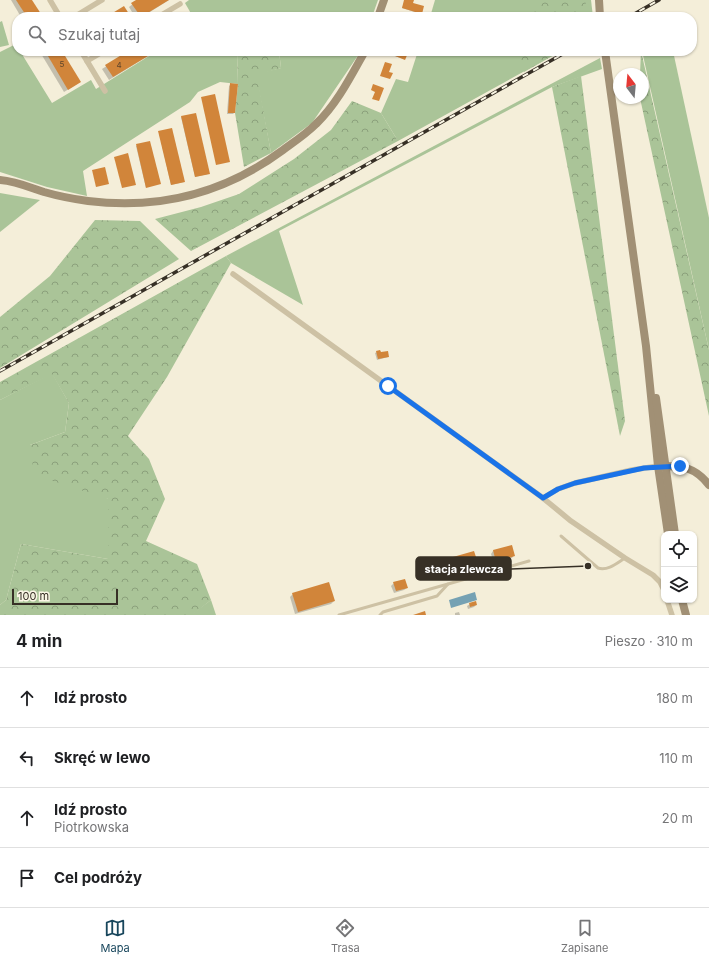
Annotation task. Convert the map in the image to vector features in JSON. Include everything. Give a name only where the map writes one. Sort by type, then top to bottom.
[{"type":"main road","points":[[380,12],[384,0]]},
{"type":"main road","points":[[599,0],[600,12]]},
{"type":"main road","points":[[0,180],[21,184],[62,196],[109,203],[165,201],[217,187],[257,168],[301,137],[316,124],[341,92],[361,56]]},
{"type":"main road","points":[[606,56],[662,466],[668,531]]},
{"type":"main road","points":[[662,466],[680,466],[693,470],[709,485]]},
{"type":"main road","points":[[662,466],[674,531]]},
{"type":"main road","points":[[683,603],[686,615]]},
{"type":"street","points":[[50,0],[57,12]]},
{"type":"street","points":[[82,12],[102,0]]},
{"type":"street","points":[[166,12],[180,4]]},
{"type":"street","points":[[84,56],[106,92]]},
{"type":"street","points":[[87,62],[96,56]]},
{"type":"street","points":[[233,274],[543,498],[571,521],[625,558],[653,575],[661,584]]},
{"type":"street","points":[[543,498],[558,489],[575,483],[638,469],[662,466]]},
{"type":"street","points":[[668,603],[672,615]]},
{"type":"lane","points":[[561,536],[598,568],[610,568],[625,558]]},
{"type":"lane","points":[[339,615],[529,561]]},
{"type":"lane","points":[[380,615],[382,612],[438,596],[448,584]]},
{"type":"green space","points":[[189,0],[378,0],[374,12],[190,12],[185,3]]},
{"type":"green space","points":[[435,0],[591,0],[592,12],[431,12]]},
{"type":"green space","points":[[531,0],[585,0],[588,12],[535,12]]},
{"type":"green space","points":[[2,21],[9,45],[0,47],[0,22]]},
{"type":"green space","points":[[12,46],[12,56],[23,56],[52,103],[91,80],[96,89],[149,56],[237,56],[238,84],[220,82],[198,92],[190,102],[83,171],[87,196],[47,187],[0,172],[0,52]]},
{"type":"green space","points":[[237,56],[280,56],[281,68],[257,75],[271,153],[244,167],[235,113],[238,84]]},
{"type":"green space","points":[[280,56],[358,56],[312,123],[271,153],[256,74],[281,68]]},
{"type":"green space","points":[[416,56],[552,56],[398,141],[381,113],[396,79],[408,82]]},
{"type":"green space","points":[[520,56],[552,56],[524,72]]},
{"type":"green space","points":[[641,56],[642,56],[645,68],[640,68]]},
{"type":"green space","points":[[643,56],[674,56],[709,218],[709,350],[649,82],[649,68],[646,68]]},
{"type":"green space","points":[[600,58],[602,69],[552,87],[279,231],[303,305],[231,263],[226,256]]},
{"type":"green space","points":[[581,76],[625,421],[620,436],[552,87]]},
{"type":"green space","points":[[649,86],[709,350],[709,416],[641,104],[649,104]]},
{"type":"green space","points":[[352,101],[381,113],[398,141],[191,251],[155,219],[201,207],[239,194],[294,159],[331,130]]},
{"type":"green space","points":[[0,193],[40,200],[0,232]]},
{"type":"green space","points":[[95,220],[140,221],[179,259],[0,368],[0,317],[50,276]]},
{"type":"green space","points":[[226,256],[231,263],[167,377],[128,436],[149,459],[165,499],[146,541],[197,564],[211,600],[192,615],[0,615],[0,605],[6,600],[21,544],[108,559],[108,499],[34,475],[30,445],[65,432],[69,403],[52,374],[0,400],[0,382]]},
{"type":"green space","points":[[52,373],[69,403],[65,432],[30,445],[108,499],[108,559],[21,544],[6,600],[0,605],[0,400]]},
{"type":"green space","points":[[211,600],[216,615],[192,615],[192,614]]},
{"type":"water","points":[[475,592],[477,600],[451,608],[449,600]]},
{"type":"building","points":[[16,0],[32,0],[40,12],[24,12]]},
{"type":"building","points":[[136,0],[169,0],[149,12],[137,12],[131,3]]},
{"type":"building","points":[[404,0],[414,0],[413,3],[424,6],[422,12],[415,12],[402,8]]},
{"type":"building","points":[[124,6],[128,12],[114,12]]},
{"type":"building","points":[[48,56],[65,56],[81,82],[68,90]]},
{"type":"building","points":[[120,56],[148,56],[113,77],[105,65]]},
{"type":"building","points":[[395,56],[407,56],[405,60]]},
{"type":"building","points":[[385,62],[392,64],[389,72],[393,73],[390,79],[380,76]]},
{"type":"building","points":[[230,83],[238,84],[235,113],[228,113]]},
{"type":"building","points":[[373,84],[384,88],[379,101],[372,99],[375,92],[371,90]]},
{"type":"building","points":[[215,94],[230,162],[216,165],[201,97]]},
{"type":"building","points":[[196,113],[210,174],[195,177],[181,116]]},
{"type":"building","points":[[172,128],[185,182],[171,185],[158,131]]},
{"type":"building","points":[[150,141],[161,184],[146,188],[136,144]]},
{"type":"building","points":[[128,153],[136,185],[122,188],[114,157]]},
{"type":"building","points":[[105,167],[109,184],[96,187],[92,170]]},
{"type":"building","points":[[380,350],[381,352],[388,351],[389,357],[378,359],[376,351]]},
{"type":"building","points":[[512,545],[515,556],[496,562],[493,550]]},
{"type":"building","points":[[474,551],[478,563],[443,573],[439,561]]},
{"type":"building","points":[[405,579],[408,588],[396,591],[393,582]]},
{"type":"building","points":[[329,582],[335,601],[298,612],[292,593]]},
{"type":"building","points":[[476,601],[477,605],[470,607],[469,603]]},
{"type":"building","points":[[425,611],[426,615],[413,615]]},
{"type":"railway","points":[[638,12],[659,0]]},
{"type":"railway","points":[[0,371],[559,56]]},
{"type":"place","name":"stacja zlewcza","points":[[588,566]]},
{"type":"route","points":[[388,386],[543,498],[558,489],[575,483],[644,468],[658,466],[680,466]]}]
